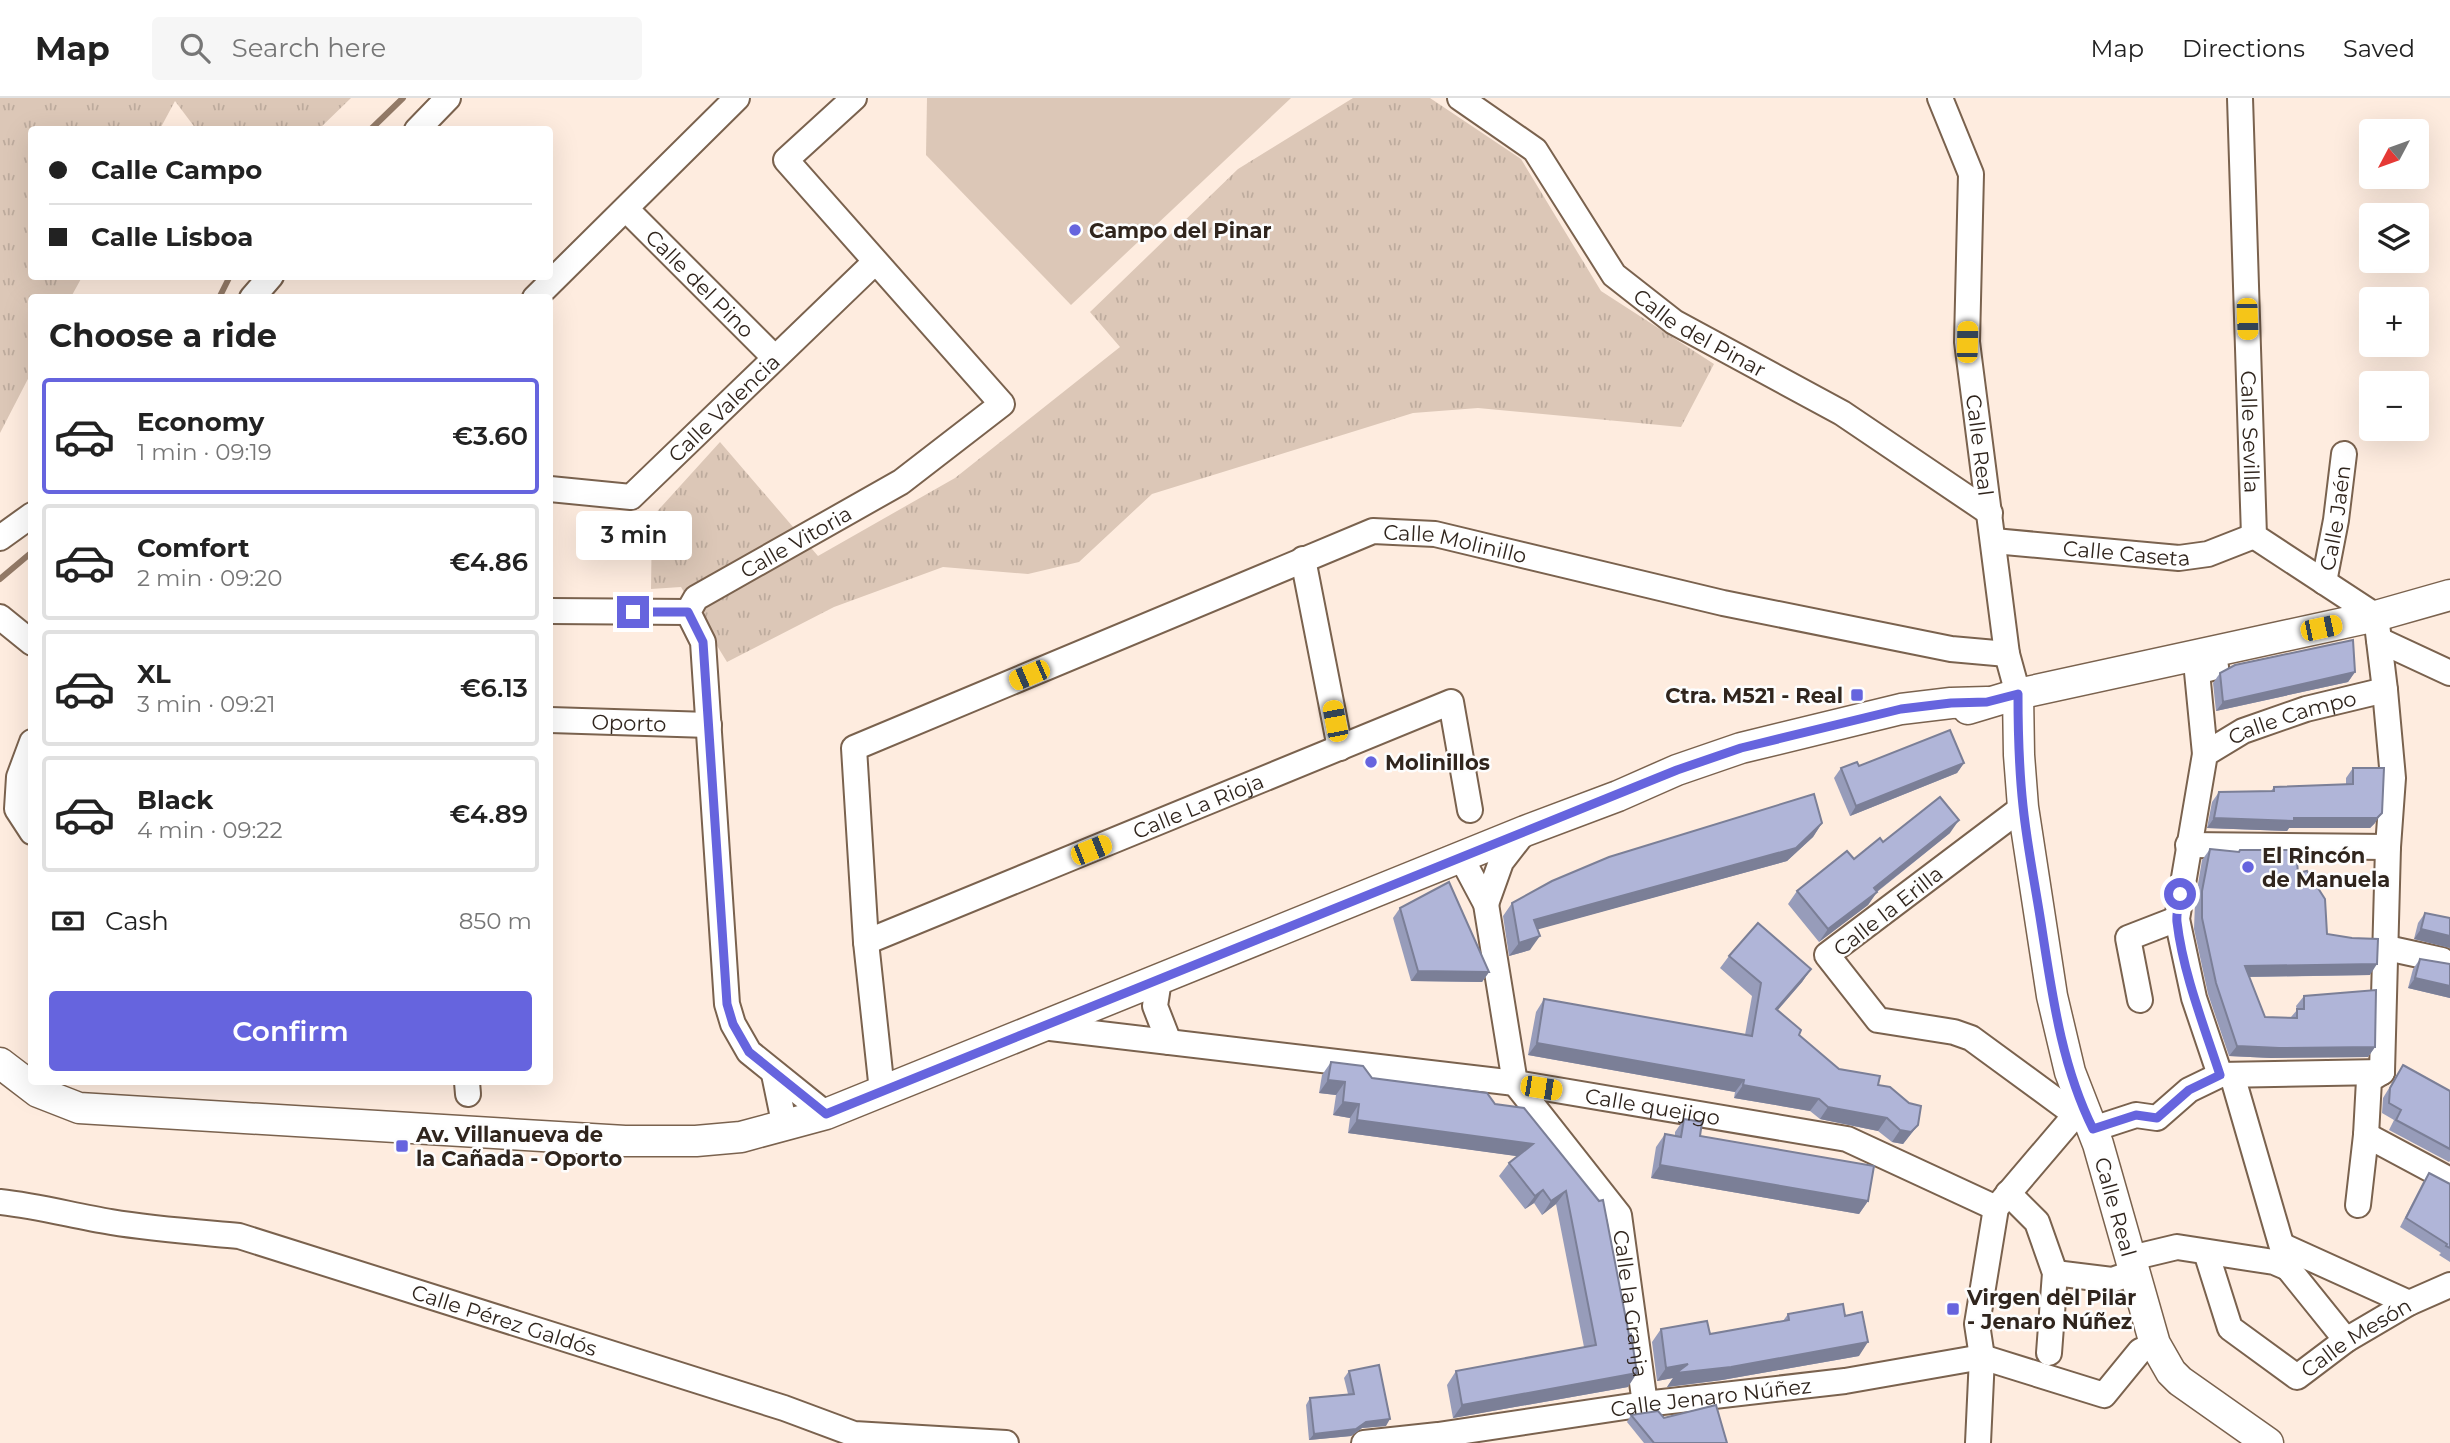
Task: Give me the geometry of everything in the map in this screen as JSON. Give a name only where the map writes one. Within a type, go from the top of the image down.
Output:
[{"type":"main road","points":[[29,1085],[38,1092],[79,1108],[625,1141],[741,1137],[826,1114],[1525,831],[1618,796],[1745,764],[1848,743],[2018,694],[2212,650],[2377,628],[2450,595]]},
{"type":"main road","name":"Calle Real","points":[[2018,694],[2023,807],[2052,996],[2070,1072],[2133,1265],[2155,1344],[2171,1372],[2180,1381],[2267,1443]]},
{"type":"main road","name":"Calle Real","points":[[1978,706],[2001,725],[2019,755]]},
{"type":"main road","points":[[0,1063],[28,1084]]},
{"type":"street","points":[[421,126],[448,98]]},
{"type":"street","points":[[539,294],[737,98]]},
{"type":"street","name":"Calle Vitoria","points":[[688,612],[696,598],[901,482],[1002,404],[786,160],[854,98]]},
{"type":"street","name":"Calle del Pinar","points":[[1460,98],[1535,150],[1614,275],[1674,322],[1842,414],[1990,513]]},
{"type":"street","name":"Calle Real","points":[[1940,98],[1972,174],[1967,342],[2007,654],[2018,694]]},
{"type":"street","name":"Calle Sevilla","points":[[2240,98],[2254,536]]},
{"type":"street","name":"Calle del Pino","points":[[626,209],[774,357]]},
{"type":"street","name":"Calle Valencia","points":[[553,489],[631,496],[875,262]]},
{"type":"street","points":[[255,294],[268,280]]},
{"type":"street","name":"Calle Jaén","points":[[2324,582],[2336,520],[2344,454]]},
{"type":"street","points":[[0,538],[28,518]]},
{"type":"street","name":"Calle Molinillo","points":[[866,942],[854,748],[1373,531],[1436,534],[1723,603],[1951,649],[2007,654]]},
{"type":"street","points":[[2254,536],[2324,582],[2377,628],[2450,673]]},
{"type":"street","name":"Calle Caseta","points":[[1994,541],[2179,558],[2208,554],[2254,536]]},
{"type":"street","points":[[1303,559],[1340,748]]},
{"type":"street","points":[[553,611],[688,612],[703,642],[727,1004],[733,1024],[749,1052],[826,1114]]},
{"type":"street","points":[[0,617],[28,640]]},
{"type":"street","points":[[2377,628],[2393,778],[2388,847],[2382,1072]]},
{"type":"street","name":"Calle Campo","points":[[2212,650],[2216,667],[2197,672],[2205,754],[2177,919],[2194,998],[2226,1075],[2286,1257]]},
{"type":"street","name":"Calle Campo","points":[[2205,754],[2243,731],[2306,709],[2385,690]]},
{"type":"street","name":"Calle La Rioja","points":[[866,942],[1451,702],[1470,810]]},
{"type":"street","name":"Oporto","points":[[553,720],[709,724]]},
{"type":"street","points":[[28,753],[19,777],[18,809],[28,825]]},
{"type":"street","name":"Calle la Erilla","points":[[2023,807],[1827,955],[1878,1020],[1954,1032],[1971,1038],[2084,1117]]},
{"type":"street","name":"Calle la Granja","points":[[1486,904],[1501,862],[1525,831]]},
{"type":"street","points":[[2188,845],[2388,847]]},
{"type":"street","name":"Calle la Granja","points":[[1461,857],[1486,904],[1515,1083],[1619,1215],[1645,1404]]},
{"type":"street","points":[[2140,1000],[2128,938],[2177,919]]},
{"type":"street","points":[[866,942],[882,1091]]},
{"type":"street","points":[[2387,948],[2447,960]]},
{"type":"street","points":[[1159,980],[1155,1006],[1169,1042]]},
{"type":"street","name":"Calle quejigo","points":[[1042,1027],[1515,1083],[1847,1139],[2002,1200]]},
{"type":"street","points":[[1978,1443],[1982,1357],[1977,1324],[2002,1200],[2084,1117],[2136,1115],[2157,1118],[2189,1090],[2226,1075],[2382,1072]]},
{"type":"street","points":[[2358,1205],[2369,1080],[2382,1072]]},
{"type":"street","points":[[774,1073],[785,1127]]},
{"type":"street","points":[[2366,1135],[2450,1180]]},
{"type":"street","points":[[2002,1200],[2037,1222],[2055,1273],[2049,1353]]},
{"type":"street","name":"Calle Pérez Galdós","points":[[0,1202],[39,1206],[108,1221],[239,1236],[784,1408],[853,1438],[1006,1443]]},
{"type":"street","points":[[2055,1273],[2112,1280],[2133,1265],[2177,1247],[2274,1262],[2286,1257],[2409,1303]]},
{"type":"street","name":"Calle Mesón","points":[[2206,1252],[2230,1328],[2297,1377],[2346,1340],[2409,1303],[2450,1285]]},
{"type":"street","points":[[2286,1257],[2346,1340]]},
{"type":"street","points":[[1982,1357],[2104,1395],[2140,1351],[2155,1344]]},
{"type":"street","name":"Calle Jenaro Núñez","points":[[1434,1439],[1645,1404],[1845,1381],[1982,1357]]},
{"type":"street","points":[[1364,1443],[1434,1439]]},
{"type":"green space","points":[[0,98],[351,98],[322,126],[194,126],[175,101],[162,126],[28,126],[28,280],[80,280],[73,294],[28,294],[28,379],[0,433]]},
{"type":"green space","name":"Campo del Pinar","points":[[927,98],[1291,98],[1071,305],[926,155]]},
{"type":"green space","points":[[1353,98],[1430,98],[1521,159],[1601,291],[1714,364],[1681,427],[1478,408],[1413,413],[1152,494],[1079,562],[1028,574],[943,567],[834,607],[727,662],[681,587],[651,589],[652,517],[720,442],[818,556],[955,478],[1120,347],[1090,312],[1238,169]]},
{"type":"building","points":[[2353,640],[2355,672],[2223,702],[2220,673],[2235,665]]},
{"type":"building","points":[[1950,730],[1964,763],[1856,806],[1841,768],[1857,762],[1859,766]]},
{"type":"building","points":[[2353,768],[2384,768],[2382,813],[2377,818],[2294,818],[2294,821],[2214,818],[2219,792],[2274,791],[2274,787],[2353,784]]},
{"type":"building","points":[[1814,794],[1822,823],[1796,848],[1534,920],[1540,936],[1519,943],[1512,903],[1552,881],[1609,857]]},
{"type":"building","points":[[1940,797],[1959,820],[1874,888],[1877,892],[1828,929],[1797,891],[1847,851],[1854,859],[1880,838],[1883,842]]},
{"type":"building","points":[[2210,849],[2239,852],[2296,850],[2298,873],[2307,871],[2325,899],[2327,934],[2378,939],[2377,964],[2245,966],[2265,1017],[2297,1018],[2297,1009],[2304,1009],[2304,996],[2376,990],[2375,1047],[2237,1046],[2216,983],[2202,918],[2202,891]]},
{"type":"building","points":[[1449,882],[1489,972],[1418,971],[1400,908]]},
{"type":"building","points":[[2425,913],[2450,918],[2450,936],[2421,929]]},
{"type":"building","points":[[1758,923],[1811,969],[1776,1009],[1801,1030],[1799,1035],[1839,1069],[1880,1076],[1878,1085],[1890,1087],[1909,1103],[1921,1106],[1918,1125],[1911,1132],[1900,1130],[1887,1118],[1828,1107],[1819,1099],[1743,1085],[1744,1080],[1537,1043],[1544,999],[1752,1036],[1761,983],[1729,956]]},
{"type":"building","points":[[2420,959],[2450,964],[2450,986],[2415,978]]},
{"type":"building","points":[[1331,1062],[1363,1066],[1372,1078],[1487,1093],[1495,1104],[1524,1108],[1599,1201],[1603,1200],[1637,1373],[1462,1405],[1456,1371],[1596,1345],[1566,1191],[1551,1201],[1543,1190],[1535,1196],[1509,1163],[1533,1144],[1357,1120],[1359,1104],[1343,1102],[1345,1082],[1328,1080]]},
{"type":"building","points":[[2403,1065],[2450,1091],[2450,1149],[2396,1120],[2401,1110],[2389,1103],[2390,1088]]},
{"type":"building","points":[[1684,1119],[1702,1122],[1700,1136],[1874,1166],[1868,1201],[1660,1165],[1665,1134],[1681,1137]]},
{"type":"building","points":[[2429,1173],[2450,1184],[2450,1248],[2406,1218]]},
{"type":"building","points":[[1843,1304],[1845,1316],[1862,1312],[1868,1342],[1731,1367],[1676,1373],[1688,1364],[1666,1368],[1661,1329],[1707,1321],[1710,1334],[1789,1320],[1788,1314]]},
{"type":"building","points":[[1379,1365],[1390,1419],[1366,1422],[1356,1429],[1314,1434],[1310,1398],[1354,1394],[1349,1371]]},
{"type":"building","points":[[1716,1405],[1727,1443],[1654,1443],[1631,1415],[1658,1411],[1664,1418]]},
{"type":"waterway","points":[[374,126],[403,98]]},
{"type":"waterway","points":[[221,294],[228,280]]},
{"type":"waterway","points":[[0,579],[28,555]]},
{"type":"place","name":"Campo del Pinar","points":[[1075,230]]},
{"type":"place","name":"Ctra. M521 - Real","points":[[1857,695]]},
{"type":"place","name":"Molinillos","points":[[1371,762]]},
{"type":"place","name":"El Rincón de Manuela","points":[[2248,867]]},
{"type":"place","name":"Av. Villanueva de la Cañada - Oporto","points":[[402,1146]]},
{"type":"place","name":"Virgen del Pilar - Jenaro Núñez","points":[[1953,1309]]},
{"type":"route","points":[[633,612],[688,612],[703,642],[727,1004],[733,1024],[749,1052],[826,1114],[1677,770],[1741,748],[1901,709],[1987,702],[2018,694],[2023,807],[2052,996],[2070,1072],[2093,1129],[2136,1115],[2157,1118],[2189,1090],[2220,1075],[2194,998],[2182,946],[2177,919],[2180,894]]}]
